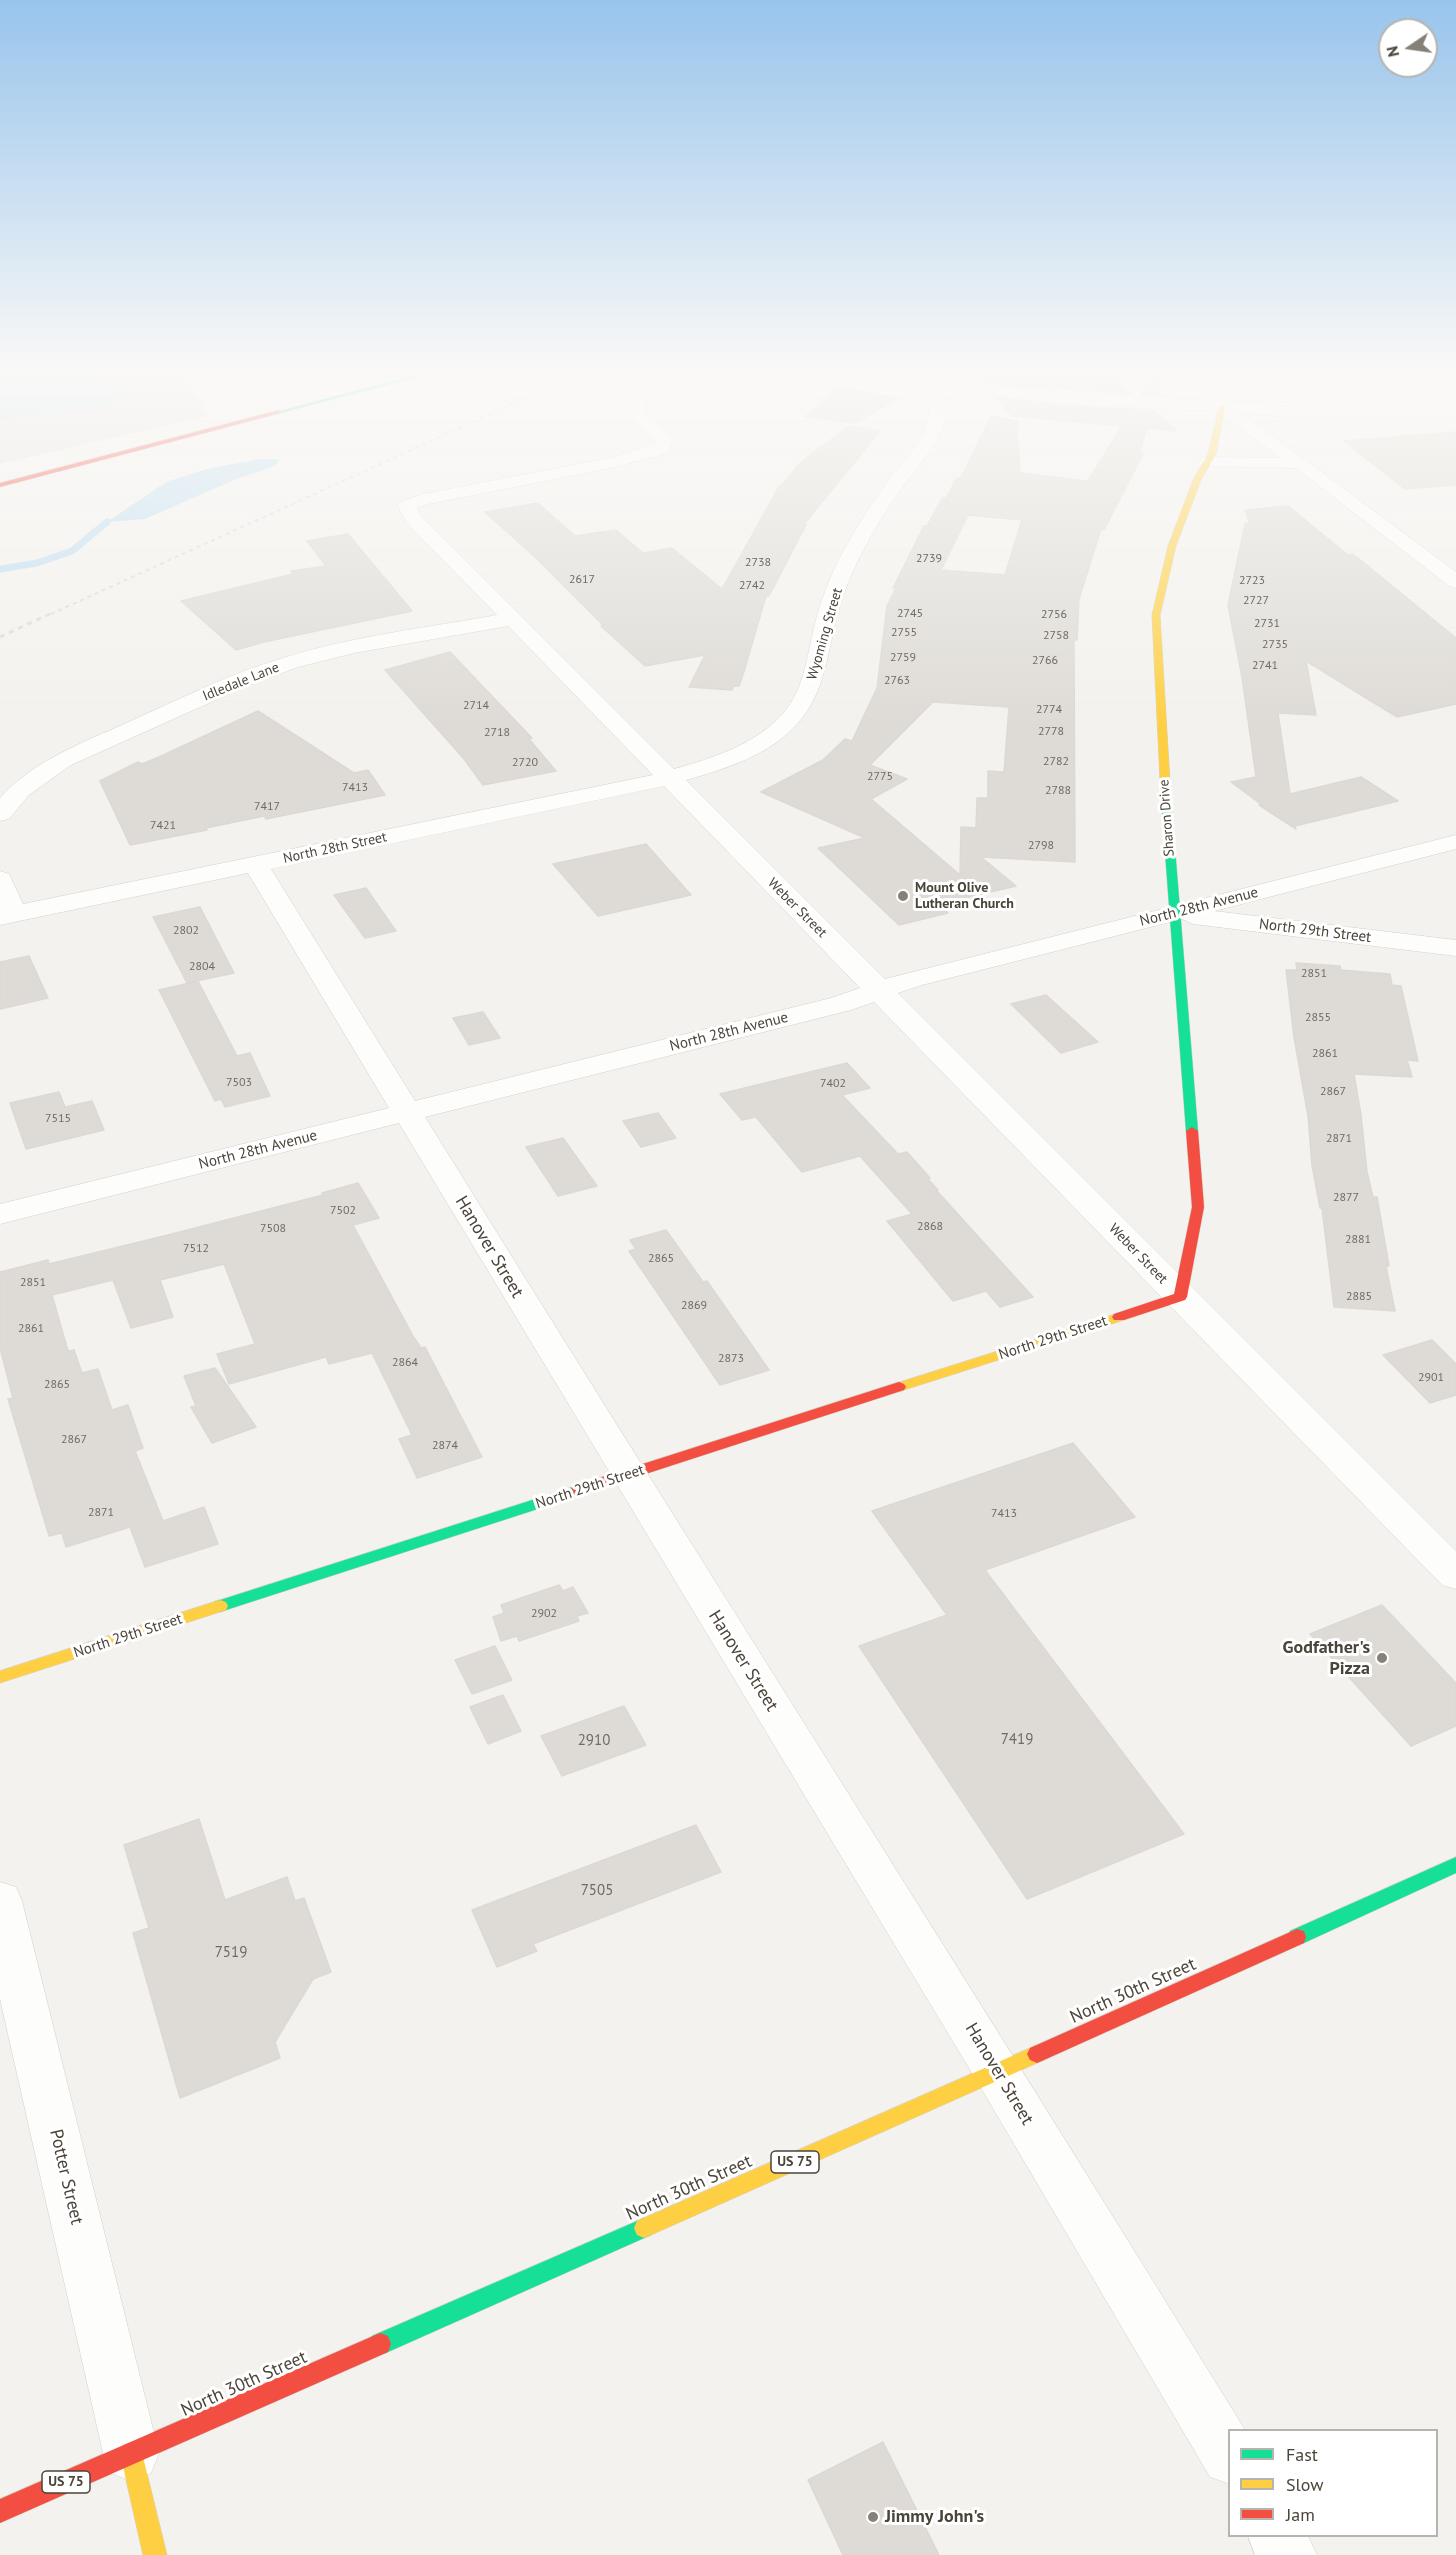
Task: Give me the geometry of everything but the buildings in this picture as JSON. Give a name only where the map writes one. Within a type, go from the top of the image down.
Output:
[{"type":"main road","name":"Sharon Drive","points":[[1180,1297],[1198,1207],[1178,948],[1173,914],[1156,615],[1159,590],[1170,544],[1194,487]]},
{"type":"main road","name":"North 29th Street","points":[[0,1677],[1180,1297]]},
{"type":"main road","name":"North 30th Street","points":[[0,2511],[998,2072],[1456,1865]]},
{"type":"main road","points":[[131,2453],[155,2555]]},
{"type":"street","name":"Weber Street","points":[[484,487],[443,495],[407,506],[412,518],[511,619],[1456,1575]]},
{"type":"street","name":"Wyoming Street","points":[[669,777],[700,770],[756,744],[788,721],[804,699],[812,682],[828,612],[847,562],[893,487]]},
{"type":"street","points":[[1332,487],[1456,582]]},
{"type":"street","name":"Idledale Lane","points":[[0,814],[18,792],[63,760],[261,672],[344,649],[511,619]]},
{"type":"street","name":"North 28th Street","points":[[7,916],[669,777]]},
{"type":"street","name":"North 28th Avenue","points":[[0,1214],[841,1004],[912,979],[1456,842]]},
{"type":"street","name":"Hanover Street","points":[[256,865],[628,1474],[998,2072],[1228,2454]]},
{"type":"street","points":[[0,879],[7,916]]},
{"type":"street","name":"North 29th Street","points":[[1173,914],[1456,948]]},
{"type":"street","name":"Potter Street","points":[[0,1901],[131,2453]]},
{"type":"street","points":[[1277,2537],[1288,2555]]},
{"type":"water","points":[[158,487],[217,487],[145,519],[107,522]]},
{"type":"waterway","points":[[0,569],[37,563],[72,551],[107,522]]},
{"type":"railway","points":[[51,614],[329,487]]},
{"type":"railway","points":[[0,637],[54,612]]},
{"type":"traffic: fast","points":[[1166,799],[1192,1131]]},
{"type":"traffic: fast","points":[[220,1606],[579,1490]]},
{"type":"traffic: fast","points":[[1297,1937],[1456,1865]]},
{"type":"traffic: fast","points":[[380,2344],[644,2228]]},
{"type":"traffic: slow","points":[[1166,799],[1156,615],[1172,546],[1194,487]]},
{"type":"traffic: slow","points":[[899,1387],[1119,1317]]},
{"type":"traffic: slow","points":[[0,1677],[220,1606]]},
{"type":"traffic: slow","points":[[644,2228],[1037,2054]]},
{"type":"traffic: slow","points":[[131,2453],[155,2555]]},
{"type":"traffic: jam","points":[[1119,1317],[1180,1297],[1198,1207],[1192,1131]]},
{"type":"traffic: jam","points":[[579,1490],[899,1387]]},
{"type":"traffic: jam","points":[[1037,2054],[1297,1937]]},
{"type":"traffic: jam","points":[[0,2511],[380,2344]]},
{"type":"place","name":"Mount Olive Lutheran Church","points":[[903,896]]},
{"type":"place","name":"Godfather's Pizza","points":[[1382,1658]]},
{"type":"place","name":"Jimmy John's","points":[[873,2517]]}]
